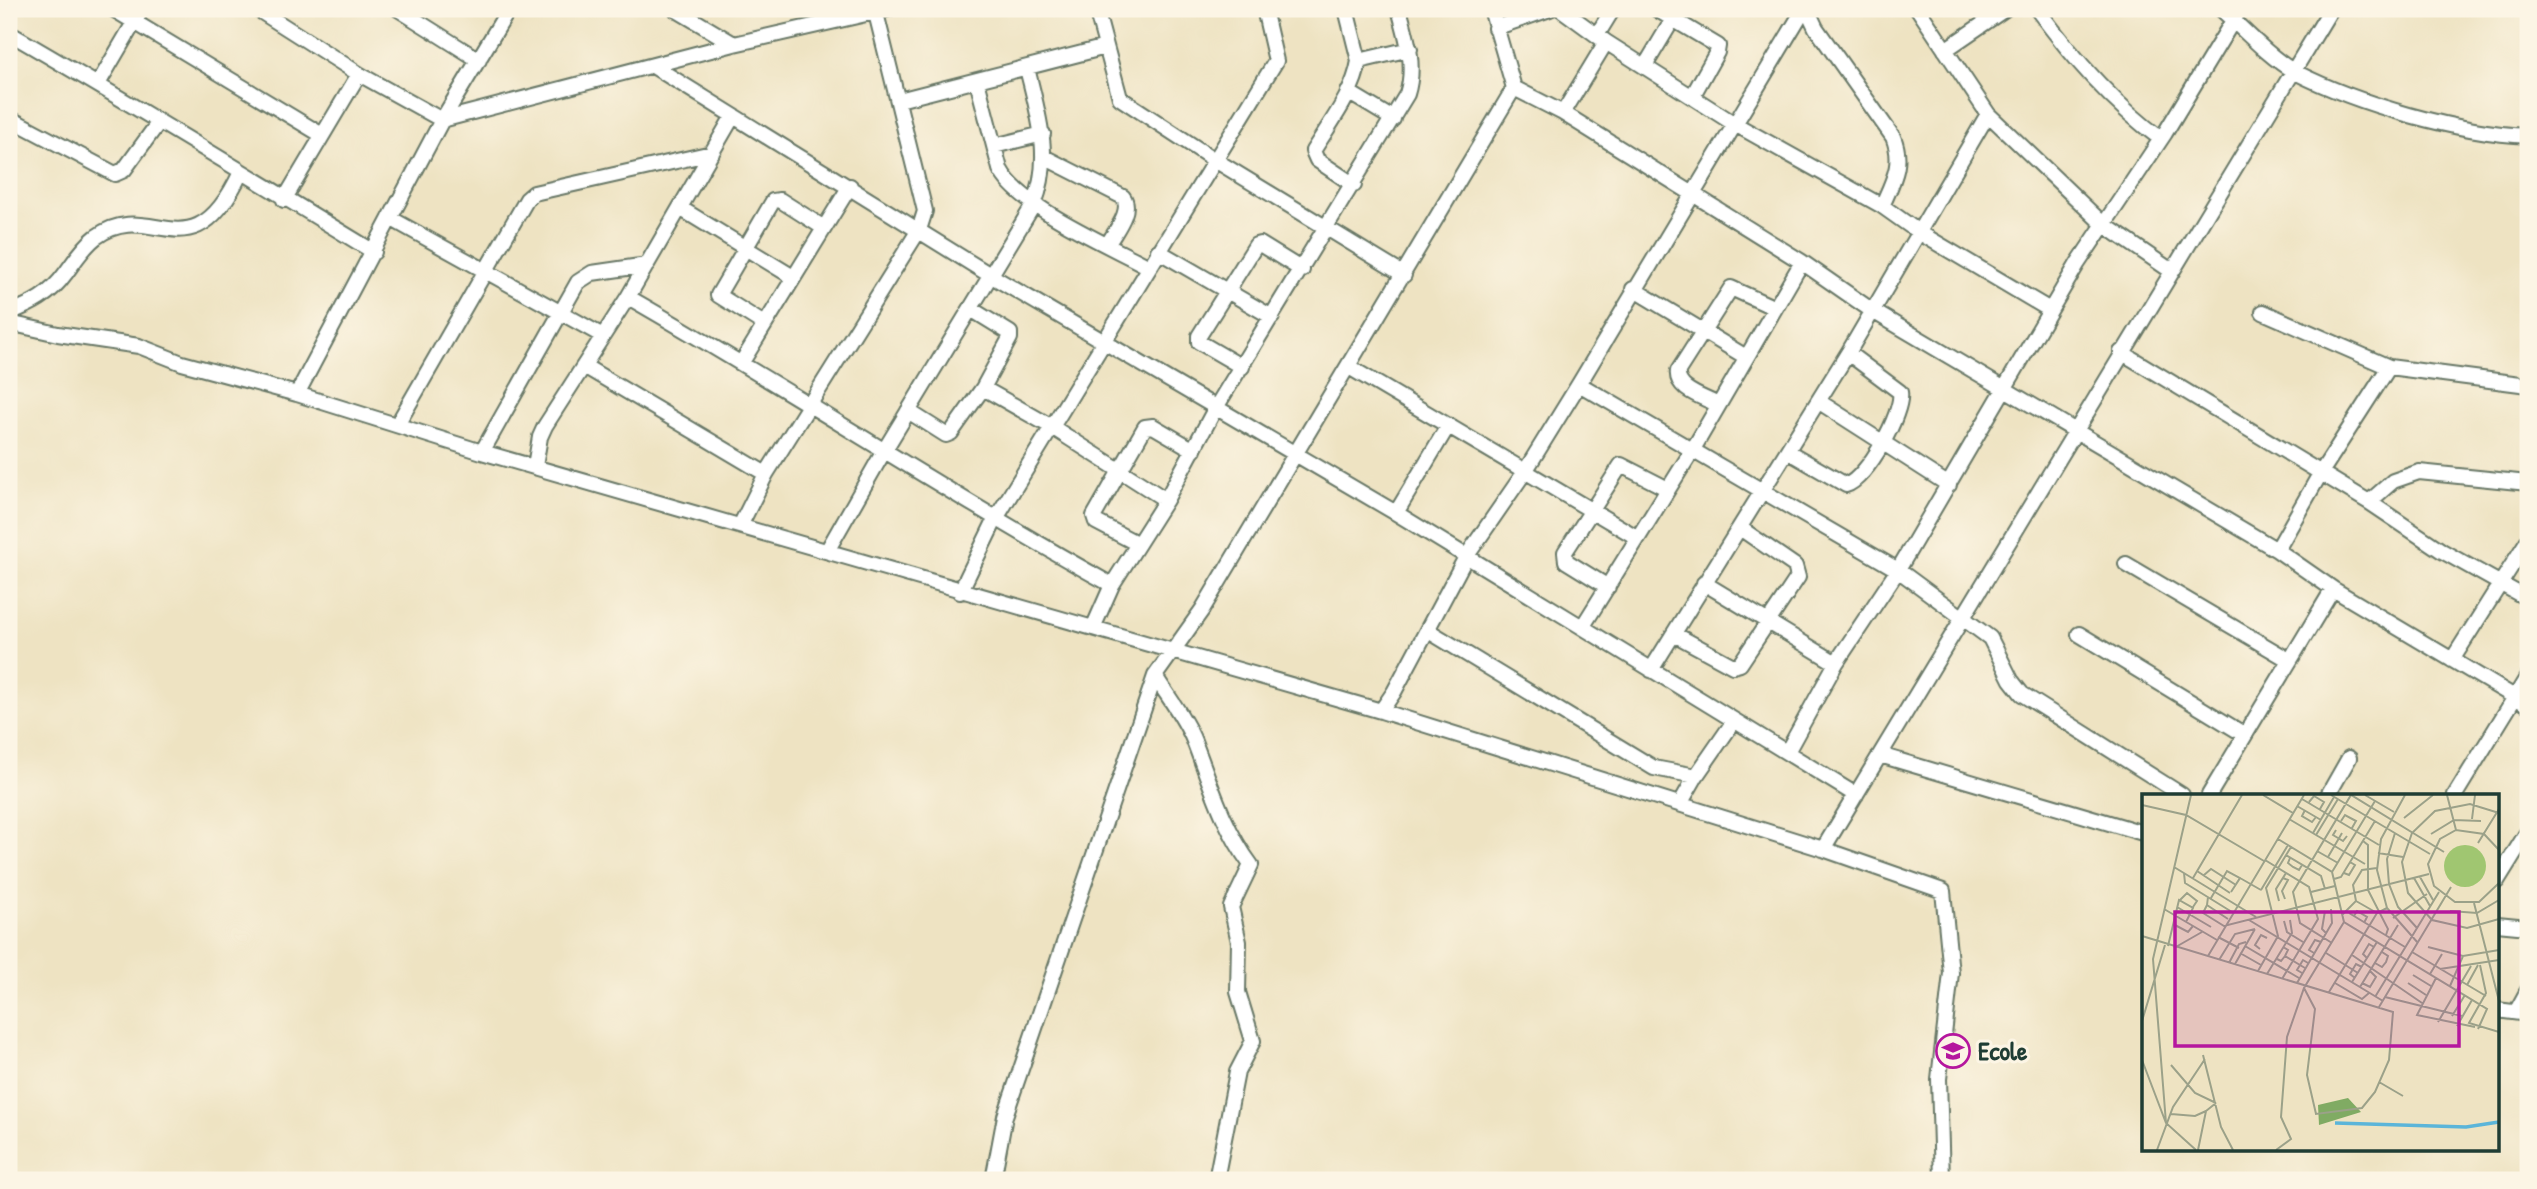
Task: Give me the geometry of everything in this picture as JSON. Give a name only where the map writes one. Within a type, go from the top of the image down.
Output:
[{"type":"street","points":[[113,9],[322,135]]},
{"type":"street","points":[[98,83],[142,9]]},
{"type":"street","points":[[257,9],[359,74],[442,120],[734,44],[880,10],[925,211],[919,230],[766,474],[741,524]]},
{"type":"street","points":[[398,9],[480,60]]},
{"type":"street","points":[[297,394],[442,120],[509,9]]},
{"type":"street","points":[[676,9],[734,44]]},
{"type":"street","points":[[1096,9],[1120,98],[1215,160],[1328,226],[1404,275]]},
{"type":"street","points":[[960,592],[995,520],[1276,61],[1264,9]]},
{"type":"street","points":[[1346,9],[1359,61],[1348,92],[1313,151],[1317,160],[1354,185]]},
{"type":"street","points":[[1093,628],[1112,585],[1166,500],[1215,409],[1393,118],[1411,81],[1410,49],[1399,9]]},
{"type":"street","points":[[1491,9],[1514,88],[1563,113],[1690,195],[1802,262],[1871,310],[2073,432],[2277,550],[2333,589],[2522,701]]},
{"type":"street","points":[[1496,28],[1550,9]]},
{"type":"street","points":[[1561,9],[1733,123],[1882,206],[1920,233],[2050,310]]},
{"type":"street","points":[[1563,113],[1613,9]]},
{"type":"street","points":[[1656,9],[1676,14],[1718,49],[1693,95]]},
{"type":"street","points":[[1381,711],[1466,557],[1524,473],[1733,123],[1806,9],[1816,28],[1893,137],[1899,152],[1898,168],[1882,206]]},
{"type":"street","points":[[1918,9],[1988,114],[2103,224],[2170,270]]},
{"type":"street","points":[[1945,50],[2005,9]]},
{"type":"street","points":[[2037,9],[2094,79],[2129,115],[2161,139]]},
{"type":"street","points":[[2221,9],[2237,15],[2294,71],[2389,109],[2468,128],[2528,136]]},
{"type":"street","points":[[1823,849],[2170,270],[2330,9]]},
{"type":"street","points":[[1644,66],[1676,14]]},
{"type":"street","points":[[1787,752],[1836,663],[1898,570],[2050,310],[2103,224],[2161,139],[2237,15]]},
{"type":"street","points":[[9,33],[98,83],[284,200],[374,252]]},
{"type":"street","points":[[900,100],[1107,47]]},
{"type":"street","points":[[1359,61],[1410,49]]},
{"type":"street","points":[[653,66],[990,275],[1396,513],[1856,794]]},
{"type":"street","points":[[827,551],[884,451],[1034,204],[1043,181],[1043,134],[1027,68]]},
{"type":"street","points":[[284,200],[359,74]]},
{"type":"street","points":[[977,80],[1006,180],[1034,204],[1149,267]]},
{"type":"street","points":[[992,1180],[1005,1116],[1155,676],[1202,610],[1514,88]]},
{"type":"street","points":[[1348,92],[1393,118]]},
{"type":"street","points":[[1651,670],[1849,353],[1871,310],[1920,233],[1988,114]]},
{"type":"street","points":[[535,466],[540,437],[545,426],[628,297],[733,116]]},
{"type":"street","points":[[9,118],[114,174],[124,170],[159,122]]},
{"type":"street","points":[[995,145],[1043,134]]},
{"type":"street","points":[[397,425],[488,272],[527,199],[534,193],[712,153]]},
{"type":"street","points":[[1044,157],[1123,197],[1127,202],[1126,210],[1108,244]]},
{"type":"street","points":[[9,313],[41,299],[97,236],[134,225],[178,231],[204,222],[226,203],[241,172]]},
{"type":"street","points":[[742,362],[850,186]]},
{"type":"street","points":[[764,324],[718,295],[745,248],[777,199],[824,228]]},
{"type":"street","points":[[680,208],[793,277]]},
{"type":"street","points":[[390,218],[603,336]]},
{"type":"street","points":[[1242,367],[1198,339],[1227,292],[1257,244],[1302,270]]},
{"type":"street","points":[[1158,251],[1272,317]]},
{"type":"street","points":[[1583,626],[1692,451],[1802,262]]},
{"type":"street","points":[[482,452],[561,311],[585,275],[646,265]]},
{"type":"street","points":[[1718,405],[1681,385],[1677,379],[1678,371],[1702,330],[1731,288],[1775,308]]},
{"type":"street","points":[[1633,289],[1746,357]]},
{"type":"street","points":[[628,297],[742,362],[995,520],[1112,585]]},
{"type":"street","points":[[908,411],[946,435],[951,433],[983,388],[1010,338],[1010,333],[971,309]]},
{"type":"street","points":[[2263,312],[2389,367],[2528,385]]},
{"type":"street","points":[[9,323],[58,334],[139,346],[212,372],[297,394],[482,452],[741,524],[960,592],[1381,711],[1823,849],[1943,891],[1951,973],[1939,1079],[1942,1180]]},
{"type":"street","points":[[2121,352],[2369,502],[2442,551],[2528,599]]},
{"type":"street","points":[[1787,451],[1846,485],[1858,478],[1884,441],[1902,401],[1900,392],[1849,353]]},
{"type":"street","points":[[584,366],[766,474]]},
{"type":"street","points":[[1349,367],[1524,473],[1638,538]]},
{"type":"street","points":[[2277,550],[2320,474],[2389,367]]},
{"type":"street","points":[[1579,384],[1898,570],[1990,638],[2011,680],[2022,694],[2180,794]]},
{"type":"street","points":[[983,388],[1052,427],[1166,500]]},
{"type":"street","points":[[1818,401],[1949,485]]},
{"type":"street","points":[[1138,544],[1096,522],[1095,512],[1119,470],[1145,427],[1149,426],[1194,450]]},
{"type":"street","points":[[1396,513],[1448,426]]},
{"type":"street","points":[[1608,587],[1564,558],[1565,552],[1621,465],[1668,489]]},
{"type":"street","points":[[2369,502],[2393,481],[2418,472],[2528,483]]},
{"type":"street","points":[[1674,634],[1733,666],[1744,661],[1798,577],[1798,571],[1740,528]]},
{"type":"street","points":[[2452,660],[2528,540]]},
{"type":"street","points":[[2126,564],[2289,660]]},
{"type":"street","points":[[1704,583],[1836,663]]},
{"type":"street","points":[[2210,794],[2333,589]]},
{"type":"street","points":[[1427,630],[1654,768],[1696,776]]},
{"type":"street","points":[[2079,634],[2245,735]]},
{"type":"street","points":[[1155,676],[1184,720],[1235,843],[1251,865],[1231,906],[1239,942],[1238,992],[1253,1041],[1237,1072],[1216,1180]]},
{"type":"street","points":[[2456,794],[2522,701],[2528,676]]},
{"type":"street","points":[[1680,804],[1734,721]]},
{"type":"street","points":[[1880,755],[2142,833]]},
{"type":"street","points":[[2329,794],[2349,758]]},
{"type":"street","points":[[2498,879],[2528,831]]},
{"type":"street","points":[[2498,924],[2528,927]]},
{"type":"street","points":[[2498,1010],[2522,1013],[2528,990]]},
{"type":"place","name":"Ecole","points":[[1953,1051]]}]
